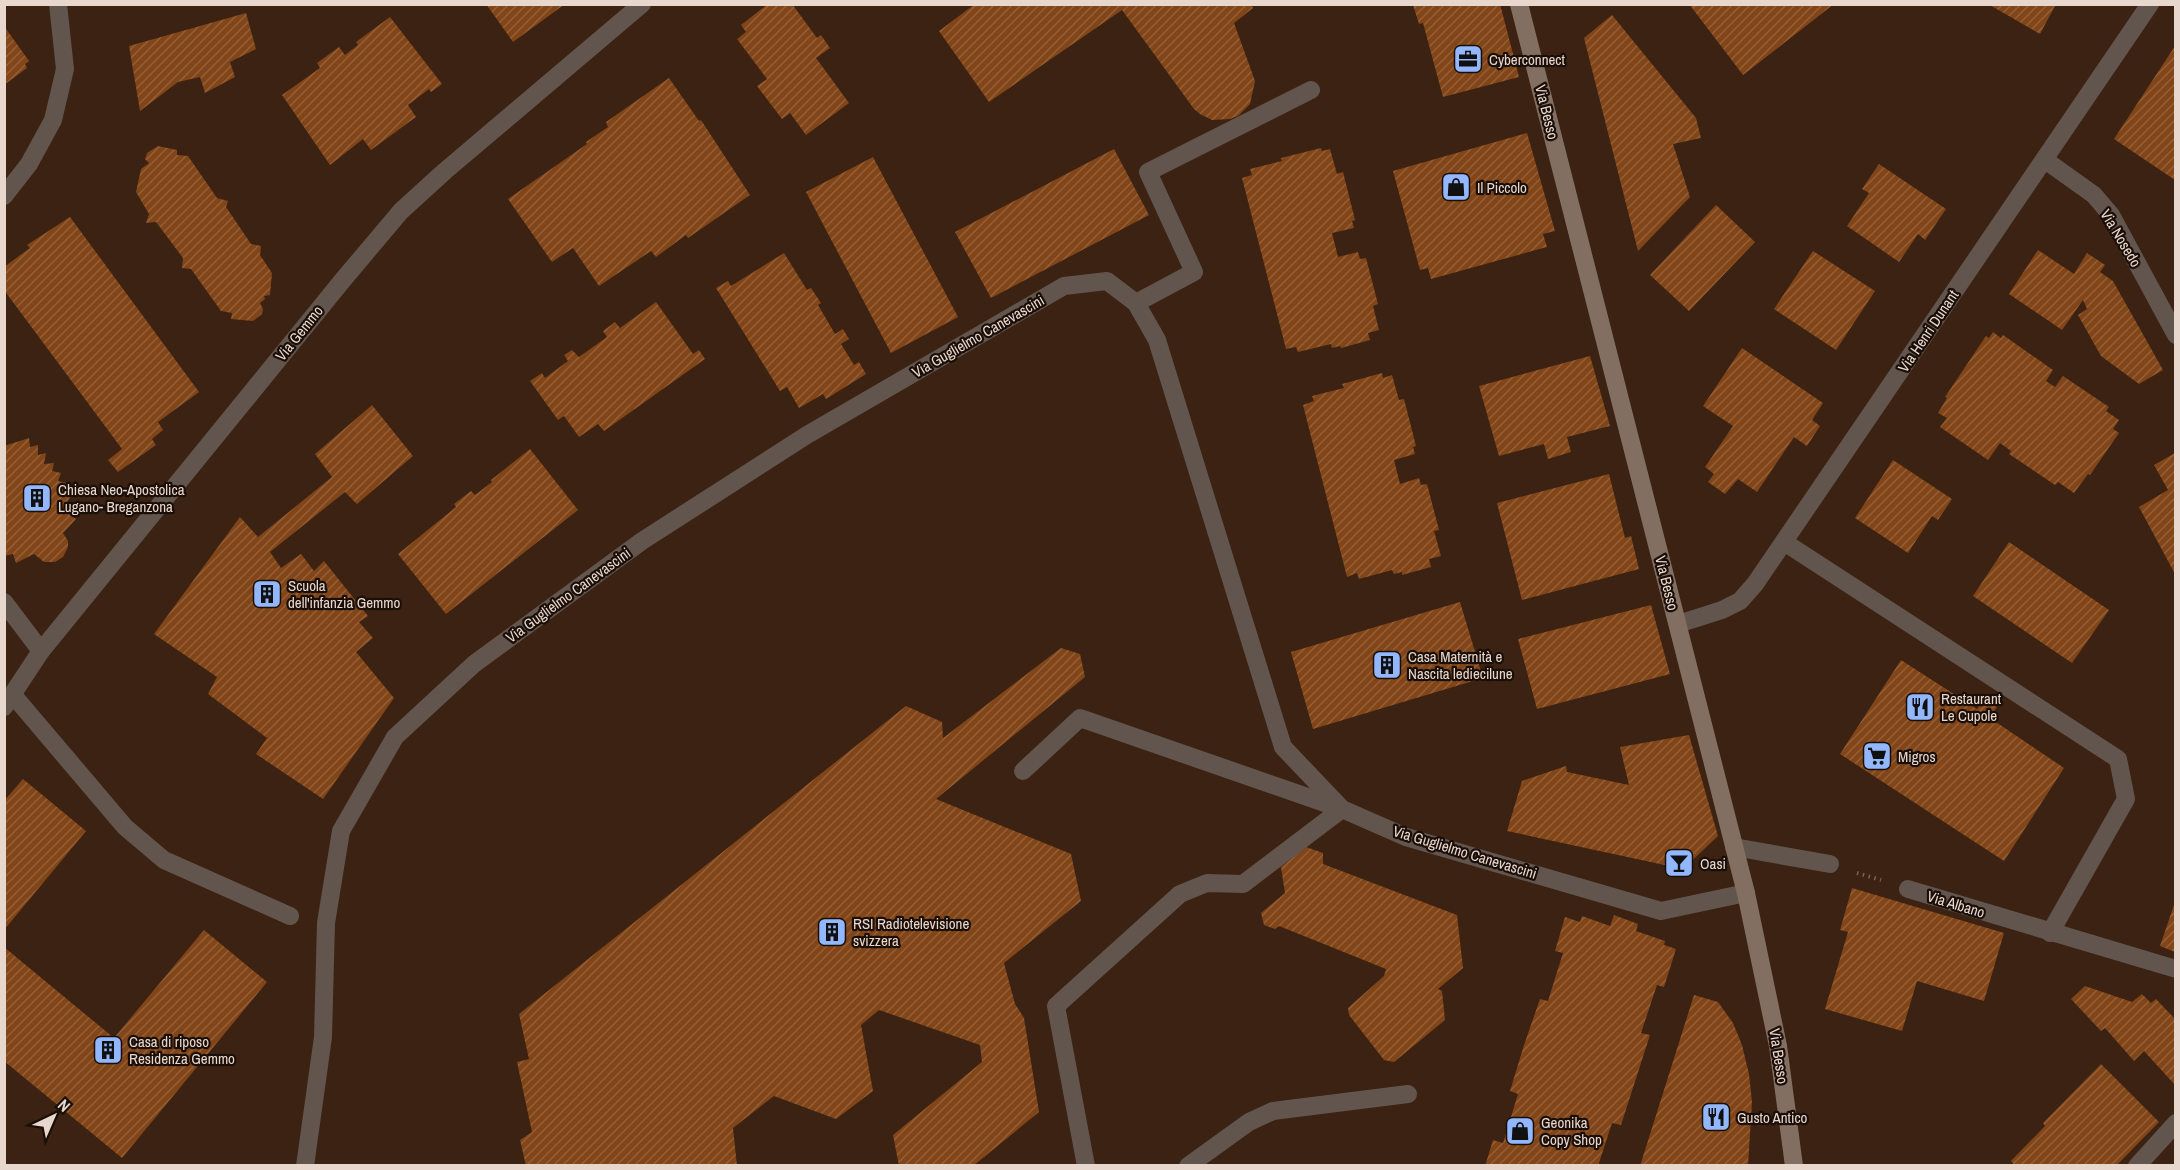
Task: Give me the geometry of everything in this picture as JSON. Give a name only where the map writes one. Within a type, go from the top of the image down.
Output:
[{"type":"main road","name":"Via Besso","points":[[1523,6],[1746,893],[1778,1046],[1794,1166]]},
{"type":"street","points":[[4,196],[29,164],[53,120],[64,69],[58,4]]},
{"type":"street","name":"Via Gemmo","points":[[9,701],[41,651],[400,211],[642,4]]},
{"type":"street","name":"Via Henri Dunant","points":[[1678,624],[1722,610],[1740,601],[1755,584],[2150,4]]},
{"type":"street","points":[[1136,303],[1194,272],[1148,172],[1311,90]]},
{"type":"street","name":"Via Nosedo","points":[[2045,160],[2094,195],[2111,215],[2175,335]]},
{"type":"street","name":"Via Guglielmo Canevascini","points":[[305,1166],[323,1037],[327,923],[341,831],[395,737],[474,663],[642,540],[807,435],[1064,286],[1107,281],[1136,303],[1157,340],[1283,747],[1342,809],[1406,837],[1661,911],[1746,893]]},
{"type":"street","points":[[1784,542],[2118,759],[2126,799],[2050,933]]},
{"type":"street","points":[[4,602],[41,651]]},
{"type":"street","points":[[9,701],[125,827],[164,860],[290,916]]},
{"type":"street","points":[[1023,771],[1080,718],[1342,809]]},
{"type":"street","points":[[1086,1166],[1056,1006],[1180,894],[1207,883],[1243,884],[1342,809]]},
{"type":"street","points":[[1734,847],[1830,864]]},
{"type":"street","name":"Via Albano","points":[[1908,889],[2175,969]]},
{"type":"street","points":[[1188,1166],[1249,1122],[1273,1111],[1408,1094]]},
{"type":"street","points":[[2137,1166],[2175,1123]]},
{"type":"path","name":"Via Albano","points":[[1830,864],[1908,889]]},
{"type":"building","points":[[486,4],[565,4],[513,42]]},
{"type":"building","points":[[768,4],[792,4],[817,38],[821,35],[830,48],[816,58],[849,103],[806,135],[790,113],[782,119],[757,86],[767,79],[737,39],[746,32],[741,25]]},
{"type":"building","points":[[975,4],[1251,4],[1253,8],[1234,23],[1255,81],[1250,104],[1238,116],[1230,119],[1212,120],[1200,114],[1194,109],[1122,10],[989,102],[939,31]]},
{"type":"building","points":[[1500,4],[1519,77],[1443,97],[1423,23],[1419,24],[1413,5]]},
{"type":"building","points":[[1689,4],[1834,4],[1743,75]]},
{"type":"building","points":[[1988,4],[2056,4],[2040,34]]},
{"type":"building","points":[[246,13],[256,49],[230,62],[235,77],[205,93],[200,77],[178,82],[140,111],[129,46]]},
{"type":"building","points":[[1612,15],[1696,118],[1701,138],[1673,144],[1690,197],[1638,251],[1584,38]]},
{"type":"building","points":[[390,17],[442,84],[431,92],[429,89],[408,105],[416,117],[371,150],[363,139],[330,165],[282,95],[320,68],[317,63],[339,47],[345,55],[358,45],[356,42]]},
{"type":"building","points":[[4,26],[29,61],[25,64],[27,68],[4,85]]},
{"type":"building","points":[[2175,46],[2175,180],[2114,139]]},
{"type":"building","points":[[669,78],[699,121],[701,120],[750,195],[688,238],[686,235],[656,257],[651,251],[599,286],[573,248],[552,262],[508,199],[587,144],[586,142],[608,127],[606,122]]},
{"type":"building","points":[[1527,133],[1555,231],[1543,234],[1547,247],[1431,279],[1428,268],[1420,270],[1393,171]]},
{"type":"building","points":[[158,146],[177,150],[177,155],[188,156],[217,198],[228,201],[226,207],[251,244],[261,246],[260,255],[272,273],[270,295],[264,296],[265,299],[260,303],[263,309],[262,314],[253,321],[231,319],[232,313],[221,311],[191,269],[182,268],[183,258],[156,222],[146,223],[149,214],[136,192],[141,169],[149,163],[145,159],[147,153]]},
{"type":"building","points":[[1321,148],[1322,151],[1330,149],[1337,174],[1343,172],[1355,220],[1352,221],[1354,228],[1332,233],[1338,257],[1358,252],[1360,259],[1366,258],[1378,304],[1373,306],[1379,330],[1368,333],[1370,340],[1341,348],[1340,346],[1332,348],[1331,344],[1298,352],[1296,347],[1286,349],[1242,178],[1252,175],[1250,169]]},
{"type":"building","points":[[1114,149],[1149,215],[991,298],[955,232]]},
{"type":"building","points":[[873,157],[958,317],[891,353],[806,192]]},
{"type":"building","points":[[1879,164],[1946,209],[1925,240],[1918,234],[1899,262],[1847,226],[1869,193],[1862,189]]},
{"type":"building","points":[[1716,205],[1755,242],[1689,311],[1650,275]]},
{"type":"building","points":[[70,217],[199,392],[158,422],[163,430],[152,439],[156,445],[118,472],[108,460],[122,449],[4,290],[4,267],[30,248],[27,245]]},
{"type":"building","points":[[2038,250],[2074,274],[2087,253],[2105,265],[2100,272],[2113,281],[2163,370],[2139,384],[2101,356],[2078,315],[2087,309],[2083,300],[2062,330],[2009,294]]},
{"type":"building","points":[[1813,251],[1875,291],[1836,350],[1774,309]]},
{"type":"building","points":[[784,253],[807,290],[811,288],[821,303],[818,305],[835,334],[843,329],[849,339],[841,344],[854,365],[859,362],[866,374],[826,399],[823,394],[799,408],[787,387],[780,391],[716,288],[728,281],[731,286]]},
{"type":"building","points":[[656,302],[693,354],[699,350],[705,359],[604,431],[598,424],[579,437],[564,416],[558,420],[530,381],[542,373],[545,378],[568,361],[564,355],[572,350],[579,357],[607,337],[603,331],[615,322],[620,328]]},
{"type":"building","points":[[1993,332],[2001,338],[2003,335],[2053,370],[2046,381],[2055,387],[2063,376],[2109,407],[2106,411],[2119,420],[2113,429],[2119,433],[2090,475],[2088,474],[2074,493],[2058,482],[2055,485],[2009,454],[2011,451],[2000,443],[1988,460],[1940,427],[1947,418],[1938,413],[1947,398],[1945,397],[1986,336],[1989,338]]},
{"type":"building","points":[[1742,348],[1823,403],[1812,420],[1820,426],[1807,446],[1794,437],[1757,492],[1738,479],[1725,494],[1708,482],[1714,474],[1705,467],[1733,426],[1703,406]]},
{"type":"building","points":[[1590,356],[1610,426],[1567,437],[1571,452],[1548,459],[1544,444],[1499,456],[1479,386]]},
{"type":"building","points":[[1382,373],[1383,378],[1392,375],[1399,400],[1404,399],[1416,446],[1413,447],[1415,454],[1394,460],[1400,484],[1419,478],[1421,485],[1427,484],[1439,530],[1434,531],[1441,556],[1429,559],[1431,567],[1402,575],[1402,572],[1394,574],[1392,570],[1359,579],[1357,573],[1347,577],[1303,405],[1314,401],[1312,396],[1344,388],[1342,384]]},
{"type":"building","name":"Scuola dell'infanzia Gemmo","points":[[372,405],[413,456],[357,504],[345,492],[270,552],[281,568],[301,554],[314,571],[324,561],[368,616],[359,622],[373,638],[356,652],[394,698],[323,799],[256,754],[267,738],[208,694],[217,677],[154,634],[240,517],[258,537],[332,477],[315,454]]},
{"type":"building","name":"Chiesa Neo-Apostolica Lugano- Breganzona","points":[[29,438],[30,447],[38,445],[38,455],[46,453],[44,464],[54,463],[52,471],[61,473],[58,481],[67,483],[63,490],[72,494],[67,502],[75,506],[69,514],[76,519],[63,533],[68,541],[68,547],[63,557],[55,562],[44,562],[34,554],[16,563],[13,554],[4,556],[4,446]]},
{"type":"building","points":[[530,449],[578,510],[446,614],[398,554],[456,507],[454,504],[471,491],[475,495]]},
{"type":"building","points":[[2175,453],[2175,574],[2139,507],[2168,490],[2154,465]]},
{"type":"building","points":[[1893,460],[1952,499],[1938,520],[1932,516],[1908,553],[1855,518]]},
{"type":"building","points":[[1609,474],[1625,538],[1631,536],[1639,569],[1522,600],[1497,503]]},
{"type":"building","points":[[2009,542],[2109,610],[2072,663],[1973,596]]},
{"type":"building","name":"Casa Maternità e Nascita lediecilune","points":[[1460,602],[1483,678],[1313,729],[1291,652]]},
{"type":"building","points":[[1651,605],[1670,674],[1537,709],[1518,639]]},
{"type":"building","name":"RSI Radiotelevisione svizzera","points":[[1061,648],[1080,654],[1085,677],[936,799],[1071,854],[1081,901],[1004,963],[1015,1004],[1024,1018],[1039,1112],[973,1166],[899,1166],[893,1135],[982,1062],[980,1045],[879,1010],[861,1025],[873,1091],[836,1119],[774,1096],[733,1128],[737,1166],[526,1166],[520,1140],[532,1132],[517,1062],[529,1059],[519,1014],[906,706],[942,722],[943,738]]},
{"type":"building","points":[[1901,660],[1977,709],[1984,698],[1997,707],[1990,718],[2064,768],[2004,861],[1840,754]]},
{"type":"building","points":[[1689,735],[1718,836],[1683,869],[1507,831],[1522,781],[1566,766],[1567,772],[1629,785],[1620,747]]},
{"type":"building","points":[[23,779],[86,831],[4,930],[4,801]]},
{"type":"building","points":[[1306,847],[1323,853],[1323,864],[1457,915],[1463,968],[1438,989],[1442,991],[1445,1020],[1394,1062],[1384,1060],[1349,1015],[1348,1008],[1384,976],[1386,969],[1279,926],[1275,929],[1264,925],[1261,913],[1285,893],[1281,867]]},
{"type":"building","points":[[1852,888],[2004,933],[1984,1001],[1917,981],[1902,1031],[1825,1009],[1848,932],[1840,930]]},
{"type":"building","points":[[2175,902],[2175,952],[2160,946]]},
{"type":"building","points":[[1614,915],[1638,924],[1636,931],[1665,941],[1664,945],[1676,949],[1664,987],[1657,985],[1641,1033],[1650,1035],[1621,1125],[1612,1123],[1598,1166],[1485,1166],[1493,1140],[1503,1143],[1518,1094],[1510,1091],[1524,1045],[1540,999],[1548,1001],[1563,953],[1555,951],[1565,917],[1580,922],[1582,916],[1610,926]]},
{"type":"building","name":"Casa di riposo Residenza Gemmo","points":[[204,930],[267,982],[122,1158],[4,1061],[4,947],[114,1038]]},
{"type":"building","points":[[2085,986],[2132,1002],[2142,994],[2151,1003],[2156,999],[2175,1019],[2175,1085],[2144,1051],[2134,1061],[2105,1028],[2101,1031],[2071,999]]},
{"type":"building","points":[[1694,995],[1718,1002],[1733,1023],[1742,1045],[1749,1074],[1752,1102],[1748,1166],[1640,1166]]},
{"type":"building","points":[[2101,1064],[2159,1122],[2116,1166],[2015,1166],[2011,1161],[2045,1126],[2043,1123]]},
{"type":"place","name":"Cyberconnect","points":[[1468,59]]},
{"type":"place","name":"Il Piccolo","points":[[1456,187]]},
{"type":"place","name":"Chiesa Neo-Apostolica Lugano- Breganzona","points":[[37,498]]},
{"type":"place","name":"Scuola dell'infanzia Gemmo","points":[[267,594]]},
{"type":"place","name":"Casa Maternità e Nascita lediecilune","points":[[1387,665]]},
{"type":"place","name":"Restaurant Le Cupole","points":[[1920,707]]},
{"type":"place","name":"Migros","points":[[1877,756]]},
{"type":"place","name":"Oasi","points":[[1679,863]]},
{"type":"place","name":"RSI Radiotelevisione svizzera","points":[[832,932]]},
{"type":"place","name":"Casa di riposo Residenza Gemmo","points":[[108,1050]]},
{"type":"place","name":"Gusto Antico","points":[[1716,1117]]},
{"type":"place","name":"Geonika Copy Shop","points":[[1520,1131]]}]
